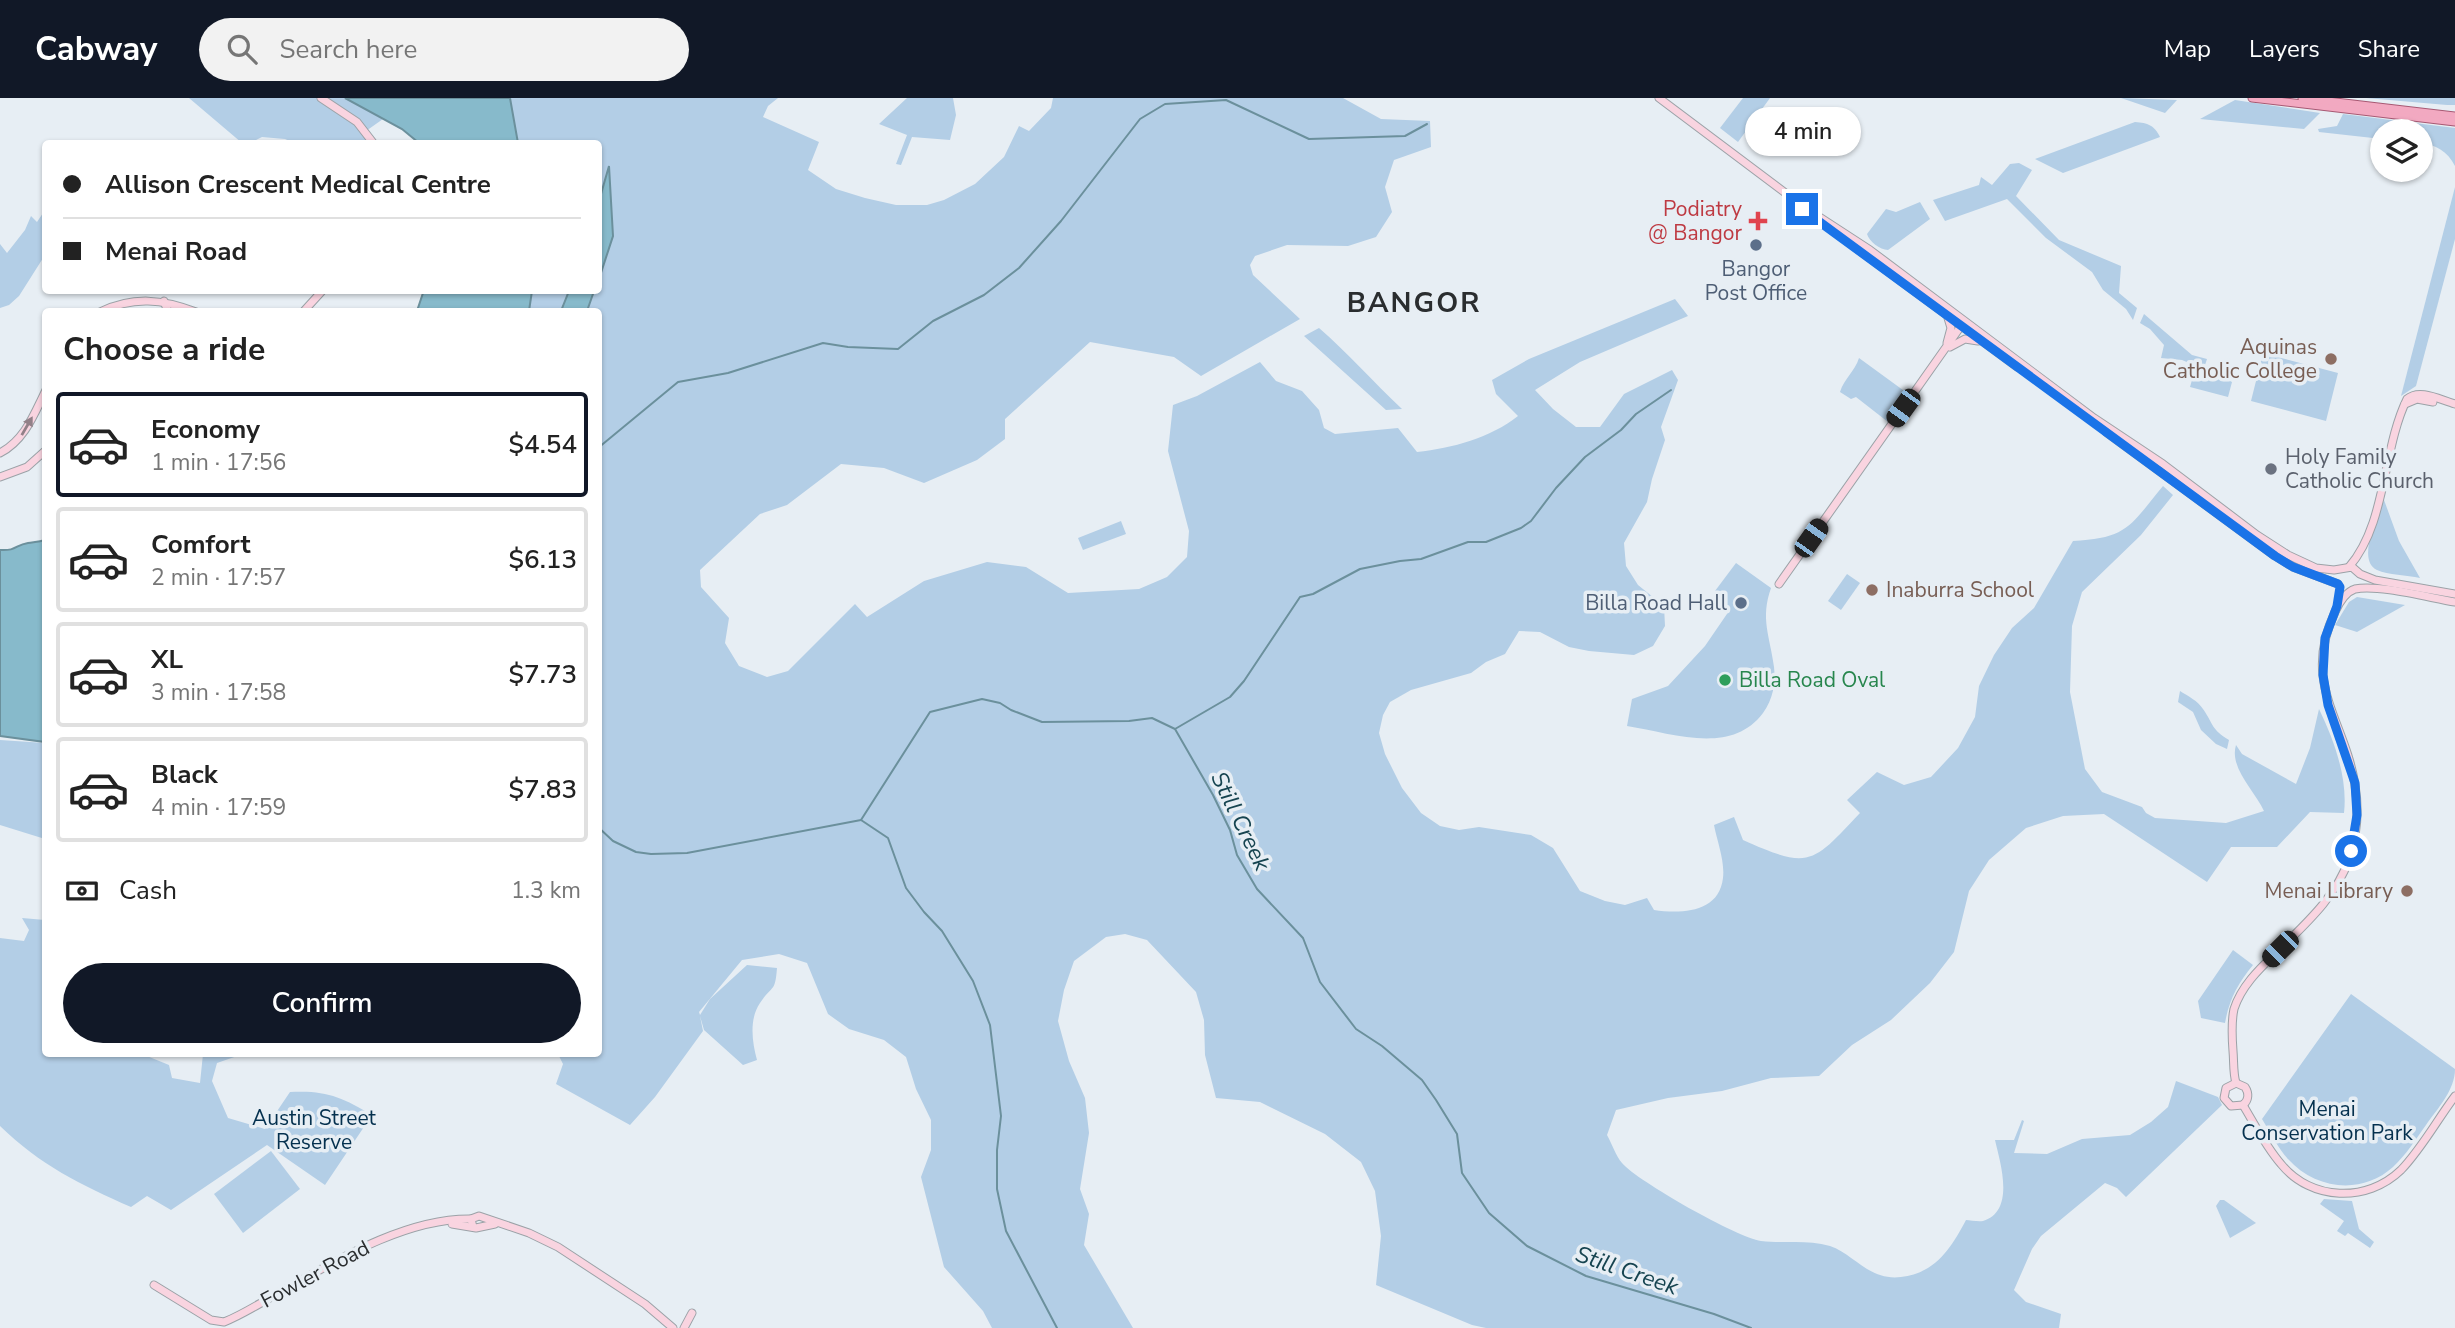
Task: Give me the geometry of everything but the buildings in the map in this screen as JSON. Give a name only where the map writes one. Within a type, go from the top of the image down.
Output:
[{"type":"main road","points":[[2252,98],[2455,115]]},
{"type":"main road","points":[[2302,98],[2333,105]]},
{"type":"main road","points":[[2350,106],[2455,122]]},
{"type":"street","points":[[321,98],[357,121],[371,140]]},
{"type":"street","points":[[1657,98],[2094,418],[2275,556],[2293,567],[2353,590],[2375,589],[2455,602]]},
{"type":"street","points":[[307,308],[319,294]]},
{"type":"street","points":[[111,308],[129,301],[164,301],[184,308]]},
{"type":"street","points":[[164,301],[167,308]]},
{"type":"street","points":[[1946,312],[1993,350],[2288,555],[2316,568],[2345,568],[2388,583],[2455,594]]},
{"type":"street","points":[[1940,356],[1950,332],[1946,312]]},
{"type":"street","points":[[1961,326],[1969,327],[1980,334]]},
{"type":"street","points":[[1779,584],[1961,326]]},
{"type":"street","points":[[1940,356],[1955,343],[1965,339],[1974,339],[1993,350]]},
{"type":"street","points":[[0,453],[12,446],[23,434],[42,398]]},
{"type":"street","points":[[2337,606],[2360,583],[2360,553],[2370,530],[2404,405],[2417,399],[2455,408]]},
{"type":"street","points":[[0,477],[27,467],[42,454]]},
{"type":"street","points":[[2236,1083],[2232,1020],[2241,994],[2261,968],[2327,899],[2346,866],[2354,840],[2357,806],[2355,783],[2328,705],[2323,675],[2326,635],[2337,606],[2337,577],[2360,553]]},
{"type":"street","points":[[2236,1083],[2242,1085],[2248,1096],[2243,1105],[2231,1106],[2224,1098],[2226,1088],[2236,1083]]},
{"type":"street","points":[[2243,1105],[2286,1170],[2310,1186],[2342,1194],[2371,1189],[2393,1176],[2409,1160],[2455,1096]]},
{"type":"street","name":"Fowler Road","points":[[475,1224],[483,1223],[482,1218],[529,1233],[565,1251],[645,1304],[673,1328]]},
{"type":"street","name":"Fowler Road","points":[[154,1285],[211,1320],[224,1322],[372,1243],[410,1230],[444,1223],[499,1224]]},
{"type":"street","points":[[684,1328],[692,1313]]},
{"type":"green space","points":[[189,98],[345,98],[383,119],[366,131],[372,140],[287,140],[262,137],[256,140],[238,140]]},
{"type":"green space","points":[[510,98],[778,98],[768,106],[763,117],[819,142],[808,170],[836,189],[865,198],[896,205],[927,205],[944,200],[975,184],[1004,157],[1019,126],[1029,131],[1051,108],[1053,98],[1343,98],[1381,119],[1430,121],[1431,147],[1394,160],[1385,187],[1392,212],[1376,237],[1348,246],[1287,245],[1255,256],[1250,265],[1253,275],[1300,319],[1201,376],[1174,357],[1090,342],[1005,419],[1005,439],[977,460],[924,483],[884,468],[841,464],[787,505],[760,514],[700,570],[701,587],[729,618],[725,643],[739,666],[767,677],[788,671],[855,604],[867,617],[924,581],[987,562],[1026,567],[1068,593],[1139,589],[1167,577],[1187,557],[1189,531],[1168,451],[1173,405],[1197,396],[1260,362],[1276,381],[1302,391],[1319,410],[1324,428],[1335,434],[1398,428],[1417,452],[1457,445],[1483,436],[1518,416],[1496,394],[1492,380],[1529,359],[1675,299],[1688,316],[1580,362],[1535,390],[1576,427],[1600,427],[1624,394],[1672,370],[1678,380],[1661,427],[1665,440],[1647,502],[1624,543],[1626,566],[1638,585],[1664,606],[1665,626],[1653,646],[1634,655],[1589,651],[1569,647],[1540,632],[1519,631],[1505,654],[1486,662],[1471,673],[1411,690],[1390,702],[1383,715],[1379,733],[1385,754],[1402,788],[1421,813],[1440,826],[1459,830],[1479,827],[1531,835],[1553,848],[1580,891],[1605,901],[1625,905],[1647,898],[1654,910],[1676,912],[1697,909],[1714,898],[1720,890],[1723,878],[1722,858],[1714,825],[1734,817],[1743,840],[1783,856],[1809,857],[1831,843],[1860,813],[1847,800],[1877,772],[1904,785],[1931,777],[1958,748],[1975,717],[1979,686],[1994,655],[2012,628],[2034,608],[2073,541],[2117,533],[2135,520],[2163,486],[2173,495],[2141,535],[2082,592],[2072,626],[2070,692],[2085,769],[2102,792],[2142,807],[2155,818],[2226,823],[2264,811],[2239,771],[2236,745],[2242,754],[2296,784],[2310,748],[2319,709],[2339,760],[2344,786],[2344,813],[2310,812],[2277,847],[2231,847],[2207,882],[2104,814],[2063,816],[2026,828],[1989,860],[1969,891],[1954,952],[1930,983],[1891,1020],[1852,1045],[1819,1076],[1771,1078],[1722,1091],[1668,1098],[1616,1110],[1607,1135],[1620,1160],[1631,1171],[1711,1220],[1761,1241],[1830,1246],[1880,1275],[1901,1277],[1924,1270],[1941,1258],[1966,1220],[1983,1221],[1993,1216],[2000,1207],[2003,1185],[1995,1140],[2014,1140],[2022,1120],[2024,1121],[2014,1153],[2047,1154],[2082,1139],[2130,1135],[2168,1107],[2176,1081],[2218,1097],[2222,1105],[2126,1197],[2117,1188],[2105,1183],[2041,1236],[2032,1249],[2014,1290],[2026,1302],[2061,1314],[2059,1328],[1486,1328],[1472,1325],[1376,1285],[1381,1236],[1375,1191],[1361,1162],[1325,1134],[1260,1102],[1216,1098],[1205,1055],[1204,1020],[1196,992],[1147,940],[1125,934],[1106,937],[1074,961],[1064,990],[1058,1021],[1069,1061],[1085,1098],[1089,1133],[1080,1189],[1089,1214],[1084,1245],[1133,1328],[992,1328],[983,1311],[944,1267],[921,1177],[931,1150],[931,1120],[916,1089],[906,1057],[884,1040],[849,1029],[828,1014],[807,963],[779,954],[742,960],[699,1012],[700,1015],[710,999],[747,965],[777,968],[774,985],[754,1016],[753,1038],[757,1060],[743,1065],[704,1030],[700,1016],[703,1031],[655,1097],[630,1125],[556,1084],[563,1064],[560,1057],[602,1057],[602,308],[588,308],[593,294],[602,294],[602,270],[613,236],[609,168],[602,191],[602,140],[517,140]]},
{"type":"green space","points":[[907,98],[953,98],[956,115],[950,140],[912,137],[901,165],[896,164],[907,135],[879,124]]},
{"type":"green space","points":[[1743,98],[1770,98],[1738,142],[1720,128]]},
{"type":"green space","points":[[2121,98],[2177,100],[2165,113]]},
{"type":"green space","points":[[2366,98],[2455,98],[2455,105],[2447,105]]},
{"type":"green space","points":[[2235,100],[2320,113],[2304,129],[2200,119]]},
{"type":"green space","points":[[2343,114],[2383,119],[2370,119],[2370,138],[2319,132],[2318,129],[2337,126]]},
{"type":"green space","points":[[2135,122],[2150,125],[2160,137],[2063,173],[2035,159]]},
{"type":"green space","points":[[2433,125],[2455,128],[2455,166],[2441,150],[2433,146]]},
{"type":"green space","points":[[2019,163],[2032,170],[2016,196],[2059,240],[2121,266],[2119,293],[2137,308],[2133,320],[2126,309],[2103,290],[2092,272],[2046,238],[2007,199],[1945,221],[1933,200],[1979,185],[1981,177],[1992,185],[2010,164]]},
{"type":"green space","points":[[2455,187],[2455,239],[2416,386],[2401,396]]},
{"type":"green space","points":[[1920,202],[1930,219],[1888,250],[1878,247],[1870,239],[1867,234],[1886,209],[1896,212]]},
{"type":"green space","points":[[42,214],[42,260],[19,296],[9,305],[0,308],[0,244],[7,253],[25,230],[31,216],[37,222]]},
{"type":"green space","points":[[532,294],[568,294],[562,308],[530,308]]},
{"type":"green space","points":[[2144,314],[2192,355],[2207,359],[2204,368],[2232,382],[2228,397],[2190,387],[2196,366],[2182,360],[2161,358],[2164,345],[2150,329],[2140,323]]},
{"type":"green space","points":[[1319,328],[1402,409],[1386,410],[1304,336]]},
{"type":"green space","points":[[2263,353],[2338,373],[2326,421],[2251,401]]},
{"type":"green space","points":[[1859,358],[1907,393],[1888,422],[1856,397],[1851,399],[1840,392]]},
{"type":"green space","points":[[2384,500],[2399,541],[2420,578],[2381,572],[2371,565],[2368,557],[2370,537]]},
{"type":"green space","points":[[1121,521],[1126,534],[1083,550],[1078,538]]},
{"type":"green space","points":[[1736,563],[1771,588],[1766,618],[1775,679],[1771,697],[1763,713],[1750,726],[1735,734],[1718,738],[1681,736],[1627,726],[1632,699],[1668,686],[1705,646],[1729,611],[1715,591]]},
{"type":"green space","points":[[1847,574],[1860,583],[1841,610],[1828,601]]},
{"type":"green space","points":[[2357,597],[2405,605],[2357,632],[2335,625],[2349,602]]},
{"type":"green space","points":[[2180,691],[2203,709],[2216,730],[2229,740],[2227,749],[2216,744],[2201,730],[2193,712],[2178,702]]},
{"type":"green space","points":[[0,740],[42,743],[42,838],[0,825]]},
{"type":"green space","name":"Austin Street Reserve","points":[[22,918],[42,920],[42,1057],[149,1057],[169,1065],[172,1078],[200,1083],[203,1057],[234,1057],[217,1063],[212,1081],[228,1118],[265,1129],[290,1092],[314,1092],[352,1104],[372,1115],[325,1185],[267,1145],[171,1210],[147,1196],[131,1207],[62,1173],[15,1140],[0,1126],[0,938],[24,941],[29,930]]},
{"type":"green space","points":[[2233,950],[2253,965],[2235,992],[2225,1023],[2201,1018],[2198,1001]]},
{"type":"green space","name":"Menai Conservation Park","points":[[2351,994],[2455,1069],[2445,1099],[2411,1147],[2393,1167],[2367,1182],[2339,1185],[2325,1183],[2299,1169],[2281,1150],[2262,1119]]},
{"type":"green space","points":[[271,1151],[300,1189],[243,1233],[214,1194]]},
{"type":"green space","points":[[2324,1199],[2352,1201],[2359,1229],[2374,1242],[2370,1248],[2348,1233],[2345,1236],[2337,1231],[2344,1221],[2320,1204]]},
{"type":"green space","points":[[2220,1200],[2224,1200],[2256,1223],[2230,1238],[2216,1206]]},
{"type":"shaded area","points":[[345,98],[510,98],[517,140],[415,140],[402,129]]},
{"type":"shaded area","points":[[609,166],[613,236],[602,270],[602,190]]},
{"type":"shaded area","points":[[423,294],[532,294],[529,308],[418,308]]},
{"type":"shaded area","points":[[568,294],[593,294],[588,308],[562,308]]},
{"type":"shaded area","points":[[42,541],[42,742],[0,736],[0,550],[10,550]]},
{"type":"waterway","points":[[602,445],[678,382],[728,373],[823,343],[898,349],[933,321],[984,295],[1019,268],[1061,221],[1140,119],[1165,104],[1226,100],[1309,139],[1405,136],[1427,124]]},
{"type":"waterway","points":[[1175,729],[1230,697],[1244,681],[1300,597],[1313,594],[1360,569],[1421,559],[1468,542],[1486,542],[1521,528],[1531,521],[1556,488],[1585,457],[1621,430],[1636,414],[1671,390]]},
{"type":"waterway","name":"Still Creek","points":[[602,831],[613,841],[636,852],[687,853],[861,820],[930,712],[982,699],[1000,703],[1042,722],[1129,721],[1152,718],[1175,729],[1213,795],[1230,830],[1237,855],[1257,889],[1303,938],[1320,982],[1356,1029],[1382,1046],[1422,1080],[1436,1100],[1457,1134],[1462,1173],[1489,1213],[1527,1246],[1586,1276],[1714,1314],[1751,1328]]},
{"type":"waterway","points":[[861,820],[888,838],[906,888],[942,931],[973,981],[990,1025],[1001,1116],[997,1150],[997,1189],[1006,1231],[1057,1328]]},
{"type":"place","name":"Podiatry @ Bangor","points":[[1758,221]]},
{"type":"place","name":"Bangor Post Office","points":[[1756,245]]},
{"type":"place","name":"Aquinas Catholic College","points":[[2331,359]]},
{"type":"place","name":"Holy Family Catholic Church","points":[[2271,469]]},
{"type":"place","name":"Inaburra School","points":[[1872,590]]},
{"type":"place","name":"Billa Road Hall","points":[[1741,603]]},
{"type":"place","name":"Billa Road Oval","points":[[1725,680]]},
{"type":"place","name":"Menai Library","points":[[2407,891]]},
{"type":"district","name":"BANGOR","points":[[1414,302]]},
{"type":"route","points":[[1802,209],[2275,556],[2293,567],[2338,584],[2340,593],[2337,606],[2325,638],[2323,675],[2328,705],[2355,783],[2357,815],[2351,851]]}]
